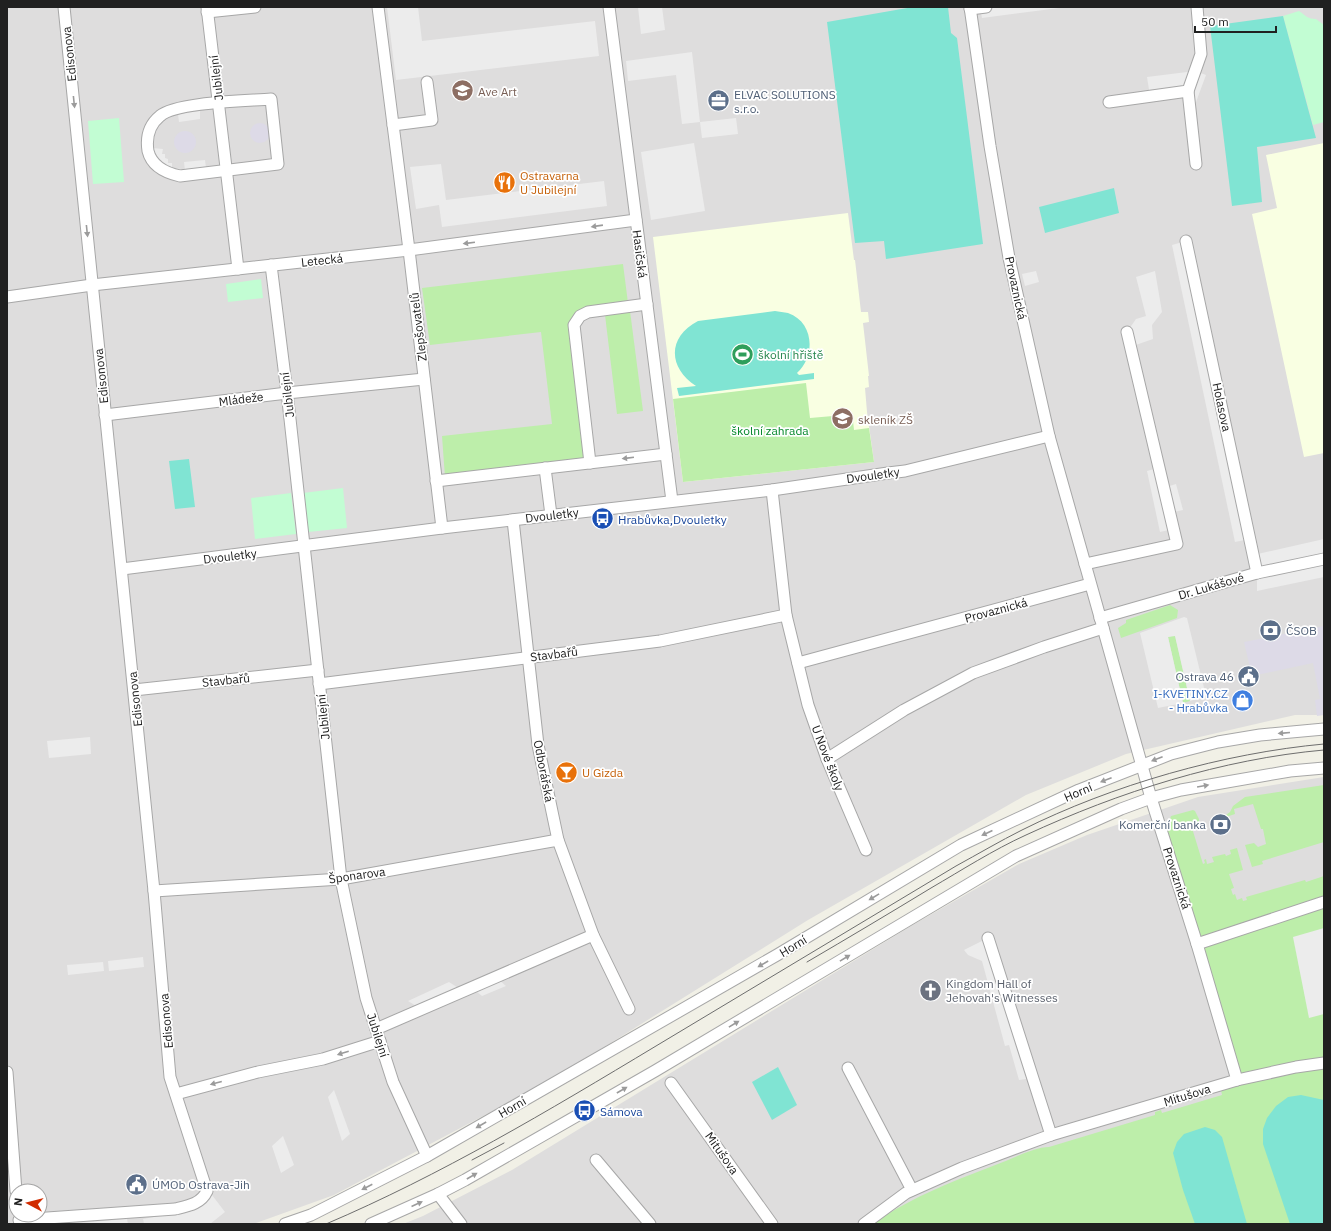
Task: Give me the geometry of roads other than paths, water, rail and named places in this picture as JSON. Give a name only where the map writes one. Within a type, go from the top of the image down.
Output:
[{"type":"street","name":"Edisonova","points":[[48,1218],[175,1209],[191,1205],[203,1198],[207,1191],[170,1077],[154,891],[64,7]]},
{"type":"street","points":[[207,10],[255,7]]},
{"type":"street","name":"Zlepšovatelů","points":[[378,7],[442,528]]},
{"type":"street","name":"Hasičská","points":[[608,7],[672,501]]},
{"type":"street","points":[[970,8],[986,7]]},
{"type":"street","points":[[1196,164],[1188,91],[1201,54],[1197,7]]},
{"type":"street","name":"Provaznická","points":[[970,8],[990,146],[1009,258],[1050,436],[1090,584],[1151,798],[1197,944],[1237,1080]]},
{"type":"street","name":"Jubilejní","points":[[207,10],[238,269]]},
{"type":"street","points":[[393,125],[432,120],[427,82]]},
{"type":"street","points":[[1109,102],[1188,91]]},
{"type":"street","points":[[271,99],[278,164],[226,171],[180,176],[167,174],[156,165],[149,154],[148,146],[150,128],[160,115],[175,108],[271,99]]},
{"type":"street","name":"Letecká","points":[[7,297],[92,284],[409,250],[636,220]]},
{"type":"street","name":"Holasova","points":[[1186,241],[1257,573]]},
{"type":"street","name":"Jubilejní","points":[[271,265],[287,393],[341,879],[366,998],[393,1082],[427,1156]]},
{"type":"street","points":[[590,463],[574,325],[580,316],[588,312],[647,304]]},
{"type":"street","points":[[1085,564],[1177,544],[1127,332]]},
{"type":"street","name":"Mládeže","points":[[105,415],[287,393],[424,379]]},
{"type":"street","name":"Dvouletky","points":[[122,569],[442,528],[772,490],[906,471],[1050,436]]},
{"type":"street","points":[[436,481],[666,454]]},
{"type":"street","points":[[545,468],[552,515]]},
{"type":"street","name":"U Nové školy","points":[[772,490],[786,615],[808,706],[827,760],[866,850]]},
{"type":"street","name":"Odborářská","points":[[513,520],[538,745],[558,840],[593,935],[629,1009]]},
{"type":"street","name":"Dr. Lukášové","points":[[827,760],[904,710],[973,673],[1044,647],[1101,623],[1257,573],[1324,559]]},
{"type":"street","name":"Provaznická","points":[[798,663],[1090,584]]},
{"type":"street","name":"Stavbařů","points":[[320,684],[660,641],[786,615]]},
{"type":"street","name":"Stavbařů","points":[[134,690],[318,670]]},
{"type":"street","name":"Horní","points":[[285,1224],[311,1215],[427,1156],[777,955],[961,845],[1079,790],[1171,754],[1218,742],[1260,735],[1324,729]]},
{"type":"street","points":[[371,1224],[438,1194],[655,1071],[1016,856],[1121,809],[1151,798],[1181,790],[1290,771],[1324,768]]},
{"type":"street","name":"Šponarova","points":[[154,891],[341,879],[558,840]]},
{"type":"street","points":[[1197,944],[1324,902]]},
{"type":"street","points":[[376,1029],[593,935]]},
{"type":"street","points":[[988,938],[1051,1135]]},
{"type":"street","points":[[176,1094],[258,1072],[323,1059],[380,1041]]},
{"type":"street","name":"Mitušova","points":[[864,1224],[912,1190],[962,1168],[1051,1135],[1237,1080],[1296,1067],[1324,1063]]},
{"type":"street","points":[[848,1068],[912,1190]]},
{"type":"street","points":[[7,1072],[15,1183]]},
{"type":"street","name":"Mitušova","points":[[671,1082],[766,1222]]},
{"type":"street","points":[[596,1160],[650,1224]]},
{"type":"street","points":[[438,1194],[461,1224]]},
{"type":"tram line","points":[[326,1224],[411,1185],[494,1141],[616,1070],[956,866],[1022,830],[1093,799],[1131,785],[1169,774],[1208,763],[1247,755],[1286,748],[1324,744]]},
{"type":"tram line","points":[[807,962],[990,854],[1061,819],[1134,792],[1209,770],[1286,754],[1324,750]]},
{"type":"tram line","points":[[472,1160],[504,1143]]},
{"type":"place","name":"Ave Art","points":[[462,91]]},
{"type":"place","name":"ELVAC SOLUTIONS s.r.o.","points":[[719,101]]},
{"type":"place","name":"Ostravarna U Jubilejní","points":[[504,182]]},
{"type":"place","name":"školní hřiště","points":[[742,354]]},
{"type":"place","name":"skleník ZŠ","points":[[843,419]]},
{"type":"place","name":"Hrabůvka,Dvouletky","points":[[603,519]]},
{"type":"place","name":"ČSOB","points":[[1270,630]]},
{"type":"place","name":"Ostrava 46","points":[[1249,676]]},
{"type":"place","name":"I-KVETINY.CZ - Hrabůvka","points":[[1243,700]]},
{"type":"place","name":"U Gizda","points":[[567,772]]},
{"type":"place","name":"Komerční banka","points":[[1221,824]]},
{"type":"place","name":"Kingdom Hall of Jehovah's Witnesses","points":[[930,990]]},
{"type":"place","name":"Sámova","points":[[585,1111]]},
{"type":"place","name":"ÚMOb Ostrava-Jih","points":[[136,1184]]},
{"type":"park label","name":"školní zahrada","points":[[770,430]]}]
